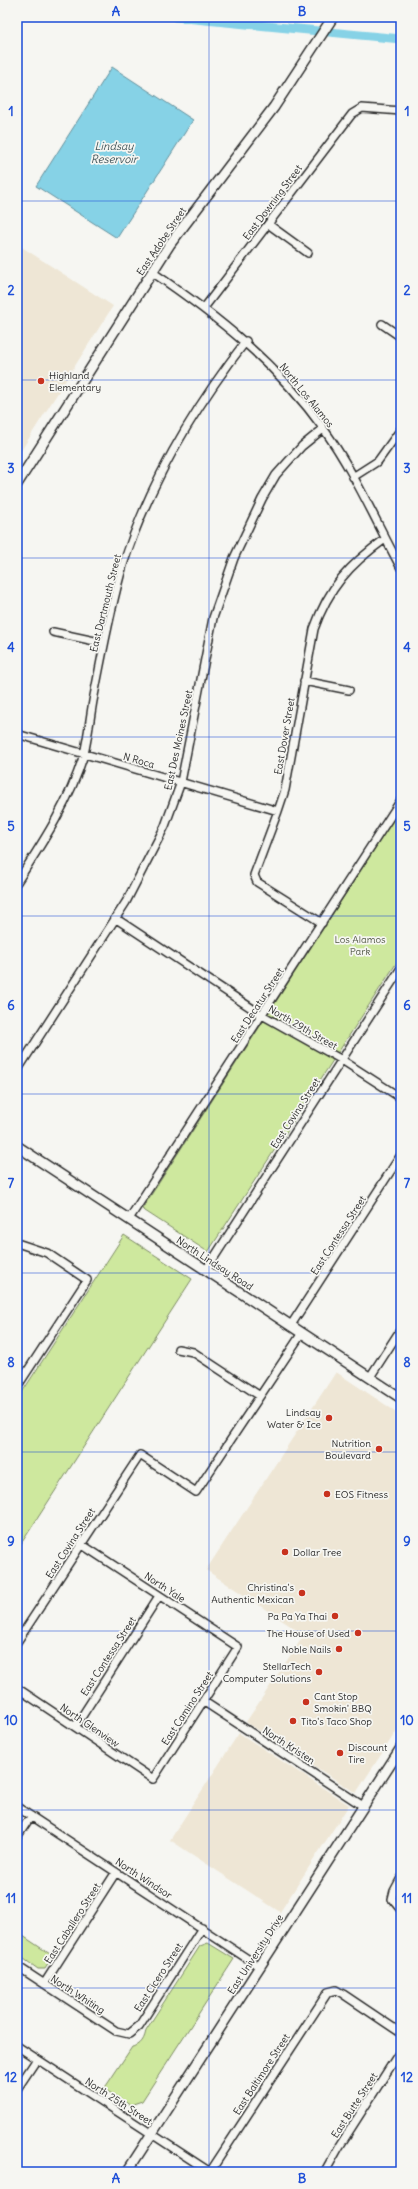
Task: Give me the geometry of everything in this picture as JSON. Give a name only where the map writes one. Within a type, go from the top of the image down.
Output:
[{"type":"main road","name":"East Adobe Street","points":[[17,484],[152,272],[182,228],[274,107],[332,18]]},
{"type":"main road","name":"North Lindsay Road","points":[[17,1146],[401,1398]]},
{"type":"main road","name":"East University Drive","points":[[127,2172],[401,1748]]},
{"type":"street","name":"East Downing Street","points":[[204,308],[357,109],[372,108],[401,111]]},
{"type":"street","points":[[268,224],[308,253]]},
{"type":"street","name":"North Los Alamos","points":[[152,272],[204,308],[246,341],[280,377],[323,429],[353,478],[401,568]]},
{"type":"street","points":[[382,324],[401,337]]},
{"type":"street","name":"East Dartmouth Street","points":[[17,882],[48,835],[70,791],[84,754],[104,643],[123,566],[155,488],[197,409],[217,378],[246,341]]},
{"type":"street","name":"East Des Moines Street","points":[[17,1071],[116,918],[144,869],[165,826],[180,782],[213,618],[234,558],[262,499],[276,476],[302,446],[323,429]]},
{"type":"street","points":[[353,478],[378,461],[401,429]]},
{"type":"street","name":"East Dover Street","points":[[322,923],[257,882],[254,878],[278,811],[290,762],[314,629],[328,596],[347,571],[360,558],[385,539]]},
{"type":"street","points":[[53,632],[104,643]]},
{"type":"street","points":[[304,681],[349,690]]},
{"type":"street","name":"N Roca","points":[[17,734],[278,811]]},
{"type":"street","name":"East Decatur Street","points":[[129,1219],[401,800]]},
{"type":"street","name":"North 29th Street","points":[[116,918],[262,1015],[342,1060],[401,1098]]},
{"type":"street","name":"East Covina Street","points":[[206,1270],[401,968]]},
{"type":"street","name":"East Contessa Street","points":[[291,1325],[401,1155]]},
{"type":"street","points":[[17,1243],[47,1253],[87,1280],[17,1386]]},
{"type":"street","points":[[370,1378],[401,1329]]},
{"type":"street","points":[[178,1350],[193,1352],[260,1396],[302,1332]]},
{"type":"street","name":"East Covina Street","points":[[17,1642],[140,1456],[196,1492],[260,1396]]},
{"type":"street","name":"North Yale","points":[[81,1544],[238,1647]]},
{"type":"street","name":"East Contessa Street","points":[[75,1727],[159,1596]]},
{"type":"street","name":"East Camino Street","points":[[153,1779],[238,1647]]},
{"type":"street","name":"North Glenview","points":[[17,1688],[153,1779]]},
{"type":"street","name":"North Kristen","points":[[203,1701],[363,1806]]},
{"type":"street","name":"North Windsor","points":[[17,1807],[260,1967]]},
{"type":"street","points":[[17,1837],[31,1816]]},
{"type":"street","name":"East Caballero Street","points":[[44,1984],[116,1872]]},
{"type":"street","points":[[401,1878],[394,1891],[392,1899],[401,1910]]},
{"type":"street","name":"East Cicero Street","points":[[129,2034],[139,2026],[202,1928]]},
{"type":"street","name":"North Whiting","points":[[17,1966],[116,2031],[129,2034]]},
{"type":"street","name":"East Baltimore Street","points":[[210,2172],[323,1997],[332,1990],[343,1994],[401,2032]]},
{"type":"street","name":"North 25th Street","points":[[17,2046],[210,2172]]},
{"type":"street","name":"East Butte Street","points":[[325,2172],[339,2147],[401,2050]]},
{"type":"street","points":[[17,2089],[37,2059]]},
{"type":"shaded area","name":"Highland Elementary","points":[[17,244],[113,306],[17,457]]},
{"type":"shaded area","points":[[336,1372],[401,1415],[401,1724],[356,1793],[246,1722],[304,1635],[206,1570]]},
{"type":"shaded area","points":[[239,1733],[349,1805],[280,1912],[170,1840]]},
{"type":"green space","name":"Los Alamos Park","points":[[401,808],[401,956],[208,1252],[142,1209]]},
{"type":"green space","points":[[124,1235],[192,1279],[17,1550],[17,1400]]},
{"type":"green space","points":[[17,1932],[53,1956],[45,1969],[38,1969],[17,1954]]},
{"type":"green space","points":[[208,1943],[234,1959],[142,2101],[130,2105],[104,2089],[132,2047],[138,2045],[142,2041],[146,2030],[200,1946]]},
{"type":"water","name":"Lindsay Reservoir","points":[[112,67],[193,120],[117,238],[36,186]]},
{"type":"waterway","points":[[175,17],[401,39]]},
{"type":"place","name":"Highland Elementary","points":[[41,381]]},
{"type":"place","name":"Lindsay Water & Ice","points":[[329,1418]]},
{"type":"place","name":"Nutrition Boulevard","points":[[379,1449]]},
{"type":"place","name":"EOS Fitness","points":[[327,1494]]},
{"type":"place","name":"Dollar Tree","points":[[285,1552]]},
{"type":"place","name":"Christina's Authentic Mexican","points":[[302,1593]]},
{"type":"place","name":"Pa Pa Ya Thai","points":[[335,1616]]},
{"type":"place","name":"The House of Used","points":[[358,1633]]},
{"type":"place","name":"Noble Nails","points":[[339,1649]]},
{"type":"place","name":"StellarTech Computer Solutions","points":[[319,1672]]},
{"type":"place","name":"Cant Stop Smokin' BBQ","points":[[306,1702]]},
{"type":"place","name":"Tito's Taco Shop","points":[[293,1721]]},
{"type":"place","name":"Discount Tire","points":[[340,1753]]}]
